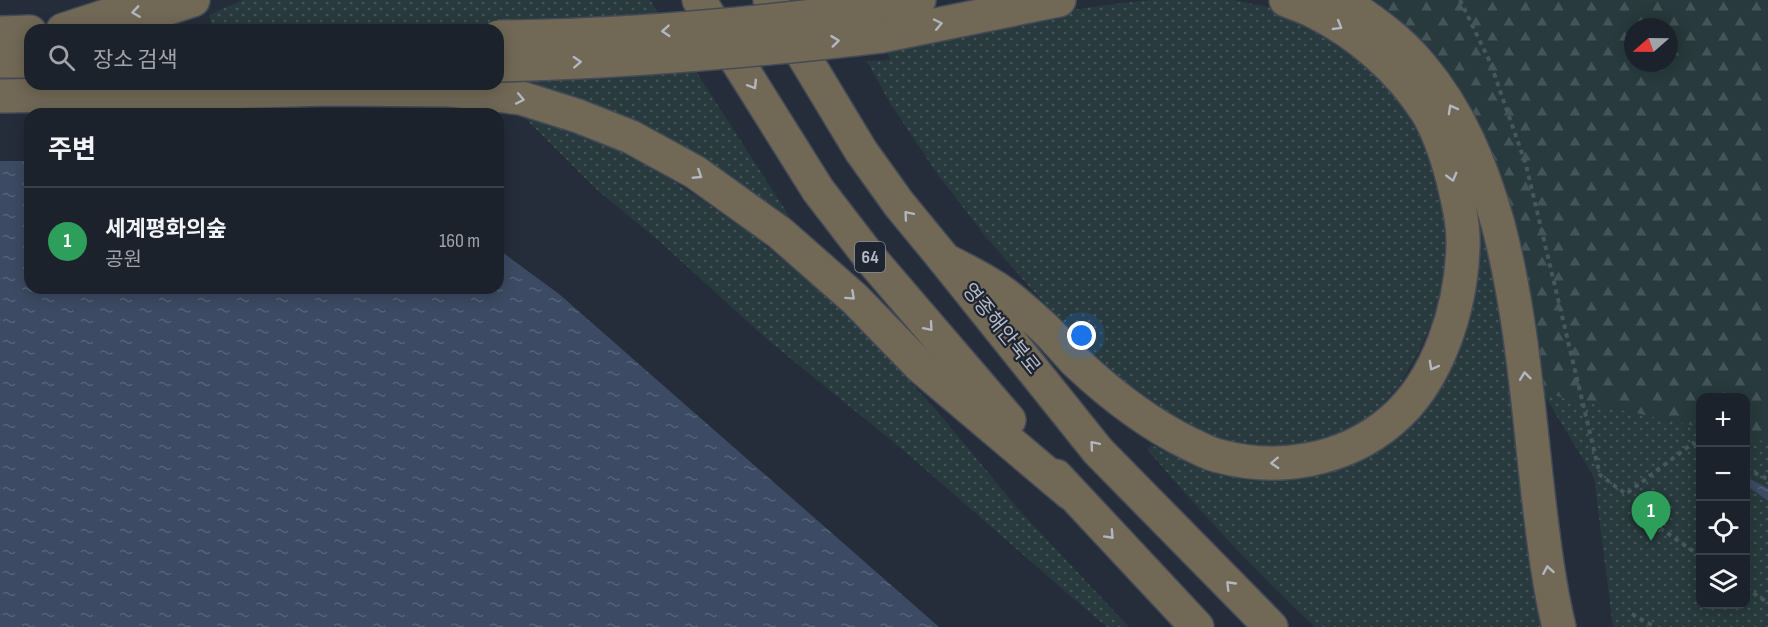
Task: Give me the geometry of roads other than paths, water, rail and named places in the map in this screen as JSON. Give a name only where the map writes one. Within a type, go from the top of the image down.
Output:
[{"type":"highway","points":[[81,24],[109,15],[168,8],[193,0]]},
{"type":"highway","name":"64","points":[[699,0],[818,190],[871,259],[1070,493],[1197,627]]},
{"type":"highway","name":"영종해안북로","points":[[770,0],[861,152],[899,204],[1098,451],[1271,627]]},
{"type":"highway","points":[[504,38],[623,34],[789,19],[876,22],[919,0]]},
{"type":"highway","points":[[504,65],[674,57],[876,22],[1059,0]]},
{"type":"highway","points":[[945,260],[994,286],[1042,326],[1114,397],[1170,434],[1217,456],[1261,464],[1294,463],[1328,456],[1361,442],[1392,421],[1414,397],[1435,364],[1452,321],[1460,283],[1463,245],[1458,198],[1446,154],[1428,113],[1406,84],[1384,60],[1349,32],[1315,11],[1286,0]]},
{"type":"highway","points":[[1341,0],[1368,17],[1395,39],[1421,66],[1446,99],[1470,143],[1490,194],[1512,286],[1520,333],[1546,558],[1559,627]]},
{"type":"highway","points":[[0,33],[24,32]]},
{"type":"highway","points":[[0,61],[24,61]]},
{"type":"highway","points":[[0,96],[292,90]]},
{"type":"highway","points":[[450,90],[521,98],[578,116],[630,137],[695,172],[780,233],[855,299],[921,367],[1070,493]]},
{"type":"water","points":[[0,161],[24,161],[24,294],[504,294],[504,253],[559,294],[939,627],[0,627]]},
{"type":"water","points":[[1750,479],[1768,488],[1768,501],[1750,488]]},
{"type":"place","name":"세계평화의숲","points":[[1651,541]]}]
